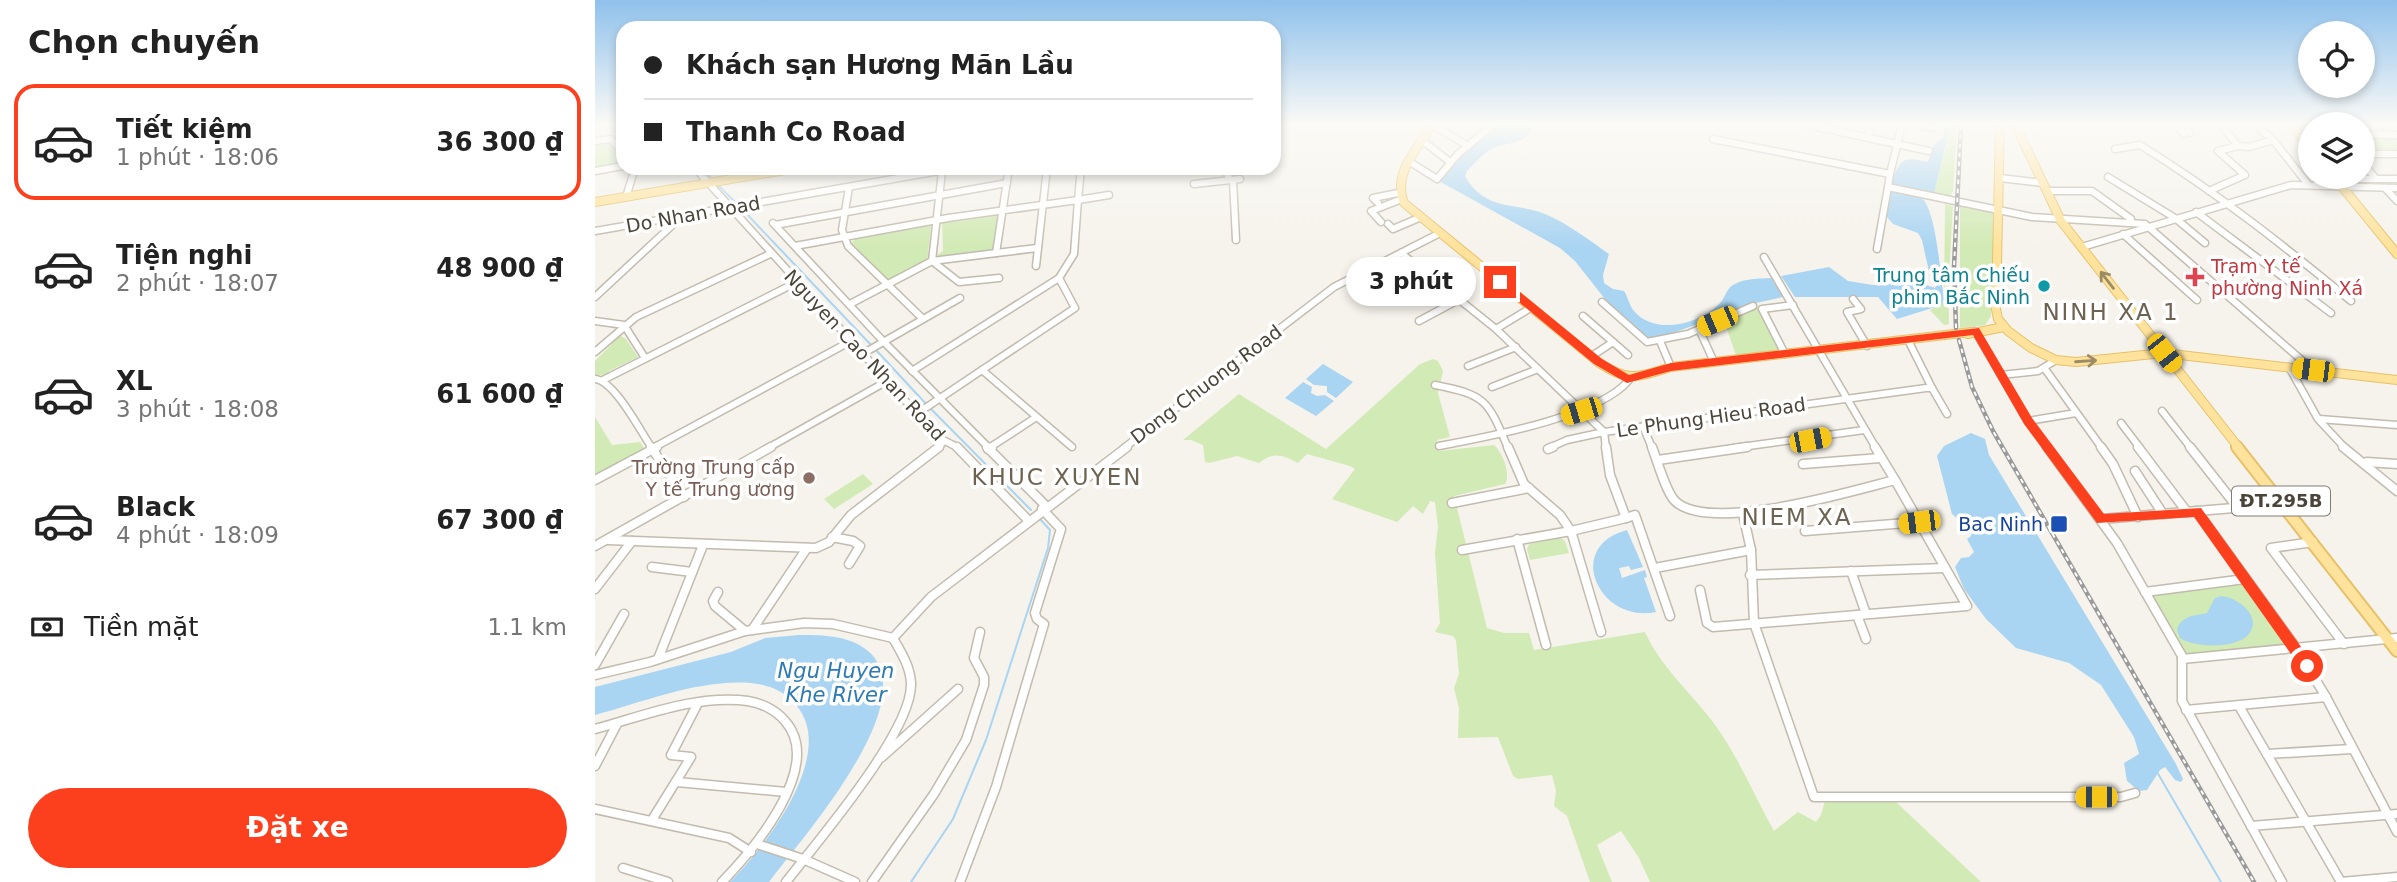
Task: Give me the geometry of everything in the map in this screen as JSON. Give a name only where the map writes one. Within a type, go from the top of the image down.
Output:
[{"type":"main road","points":[[1408,165],[1398,182],[1400,196],[1421,217],[1592,356],[1618,376],[1629,380],[1671,367],[1966,335],[1973,331],[2004,327]]},
{"type":"main road","points":[[2000,165],[1995,301],[1998,319],[2026,345],[2056,360],[2084,361],[2164,353],[2397,380]]},
{"type":"main road","name":"ĐT.295B","points":[[2035,165],[2061,220],[2081,247],[2313,542],[2393,638],[2397,651]]},
{"type":"main road","points":[[595,202],[755,175]]},
{"type":"main road","points":[[2344,189],[2397,254]]},
{"type":"street","points":[[1415,165],[1437,179],[1448,165]]},
{"type":"street","points":[[1845,165],[1890,174]]},
{"type":"street","points":[[1877,249],[1891,188],[1892,165]]},
{"type":"street","points":[[2170,165],[2226,203],[2351,301]]},
{"type":"street","points":[[2209,191],[2245,175],[2234,165]]},
{"type":"street","points":[[595,171],[616,167]]},
{"type":"street","points":[[626,197],[633,175]]},
{"type":"street","name":"Nguyen Cao Nhan Road","points":[[701,175],[770,254],[853,340],[867,351],[889,380],[921,411],[943,442],[958,447],[1038,512]]},
{"type":"street","name":"Do Nhan Road","points":[[595,232],[849,187],[900,175]]},
{"type":"street","points":[[933,261],[941,175]]},
{"type":"street","points":[[996,253],[1008,175]]},
{"type":"street","points":[[1036,266],[1046,175]]},
{"type":"street","points":[[912,371],[1059,278],[1074,254],[1080,175]]},
{"type":"street","points":[[1230,175],[1234,180],[1236,240]]},
{"type":"street","points":[[2108,177],[2175,218],[2205,243]]},
{"type":"street","points":[[2000,178],[2045,187],[2092,191],[2134,221]]},
{"type":"street","points":[[2376,179],[2397,179]]},
{"type":"street","points":[[1194,184],[1234,180]]},
{"type":"street","points":[[960,882],[1006,749],[1044,624],[1037,619],[1035,613],[1061,529],[1038,512],[988,449],[883,343],[774,224],[1007,183]]},
{"type":"street","points":[[2081,247],[2226,203],[2298,185]]},
{"type":"street","points":[[842,237],[849,187]]},
{"type":"street","points":[[1891,188],[2000,211],[2061,220],[2124,219],[2148,226],[2313,370]]},
{"type":"street","points":[[2375,188],[2397,188]]},
{"type":"street","points":[[2385,188],[2397,201]]},
{"type":"street","points":[[795,246],[1003,209],[1109,195]]},
{"type":"street","points":[[1378,203],[1373,198],[1400,196]]},
{"type":"street","points":[[1400,196],[1371,211],[1393,229],[1421,217]]},
{"type":"street","points":[[2196,212],[2331,313]]},
{"type":"street","points":[[595,297],[682,216]]},
{"type":"street","points":[[662,219],[670,221],[671,227]]},
{"type":"street","points":[[1401,253],[1440,233]]},
{"type":"street","points":[[2123,234],[2197,300]]},
{"type":"street","points":[[842,237],[923,319]]},
{"type":"street","points":[[850,304],[933,261],[1037,248]]},
{"type":"street","name":"Le Phung Hieu Road","points":[[1401,253],[1496,329],[1604,432],[1844,397],[1932,388]]},
{"type":"street","name":"Dong Chuong Road","points":[[893,638],[931,597],[1038,512],[1334,287],[1401,253]]},
{"type":"street","points":[[595,352],[624,325],[770,254]]},
{"type":"street","points":[[1700,590],[1709,626],[1967,606],[1764,257]]},
{"type":"street","points":[[933,261],[959,282],[999,278]]},
{"type":"street","points":[[1761,275],[1772,273]]},
{"type":"street","points":[[921,411],[1075,307],[1059,278]]},
{"type":"street","points":[[684,497],[626,409],[599,379],[797,282]]},
{"type":"street","points":[[867,351],[960,298]]},
{"type":"street","points":[[1419,321],[1460,299]]},
{"type":"street","points":[[1853,299],[1861,309],[1847,312],[1867,345]]},
{"type":"street","points":[[1602,302],[1643,340],[1660,341],[1699,329],[1753,306]]},
{"type":"street","points":[[1785,354],[1762,309],[1793,306]]},
{"type":"street","points":[[1496,329],[1532,307]]},
{"type":"street","points":[[1583,316],[1628,355]]},
{"type":"street","points":[[595,321],[624,325],[645,358]]},
{"type":"street","points":[[1699,329],[1714,362]]},
{"type":"street","points":[[1973,331],[2028,421],[2101,519],[2145,592],[2182,659],[2182,701],[2186,710],[2281,882]]},
{"type":"street","points":[[595,480],[853,340]]},
{"type":"street","points":[[1909,340],[1947,414]]},
{"type":"street","points":[[1660,341],[1671,367]]},
{"type":"street","points":[[1592,356],[1613,342]]},
{"type":"street","points":[[1468,366],[1516,347]]},
{"type":"street","points":[[2001,375],[2045,369],[2056,360]]},
{"type":"street","points":[[2290,367],[2304,398],[2338,442],[2366,462],[2397,491]]},
{"type":"street","points":[[1492,387],[1538,369]]},
{"type":"street","points":[[2045,369],[2113,464],[2138,517]]},
{"type":"street","points":[[982,370],[1072,447]]},
{"type":"street","points":[[595,546],[889,380]]},
{"type":"street","points":[[1439,446],[1501,434],[1581,411],[1629,380]]},
{"type":"street","points":[[1435,385],[1476,394],[1490,408],[1521,478],[1560,515],[1571,531],[1601,632]]},
{"type":"street","points":[[2162,411],[2238,508]]},
{"type":"street","points":[[2028,421],[2076,413]]},
{"type":"street","points":[[988,449],[1035,418]]},
{"type":"street","points":[[2319,419],[2397,425]]},
{"type":"street","points":[[2121,423],[2297,649],[2326,697],[2352,749],[2392,814],[2397,832]]},
{"type":"street","points":[[1643,426],[1674,500],[1682,507],[1697,512],[1743,514],[1895,480]]},
{"type":"street","points":[[1658,460],[1746,446],[1810,440],[1864,430]]},
{"type":"street","points":[[1548,449],[1567,440],[1604,432],[1611,475],[1626,518]]},
{"type":"street","points":[[608,540],[807,548],[823,545],[851,515],[935,452],[943,442]]},
{"type":"street","points":[[1803,464],[1880,457]]},
{"type":"street","points":[[2366,462],[2397,464]]},
{"type":"street","points":[[2135,471],[2164,514]]},
{"type":"street","points":[[1452,503],[1529,488]]},
{"type":"street","points":[[2101,519],[2283,504]]},
{"type":"street","points":[[1743,514],[1751,550],[1754,623],[1814,797],[2108,797],[2135,793]]},
{"type":"street","points":[[1462,550],[1571,531],[1635,515],[1670,616]]},
{"type":"street","points":[[1805,531],[1919,522]]},
{"type":"street","points":[[832,537],[853,541],[860,546],[849,564]]},
{"type":"street","points":[[1517,539],[1546,645]]},
{"type":"street","points":[[595,589],[632,541]]},
{"type":"street","points":[[2313,542],[2271,548],[2344,644]]},
{"type":"street","points":[[658,659],[703,545]]},
{"type":"street","points":[[748,630],[807,548]]},
{"type":"street","points":[[1655,568],[1751,550]]},
{"type":"street","points":[[652,567],[692,572]]},
{"type":"street","points":[[1750,575],[1945,568]]},
{"type":"street","points":[[1851,571],[1866,639]]},
{"type":"street","points":[[2145,592],[2245,579]]},
{"type":"street","points":[[718,592],[713,601],[715,606],[748,630]]},
{"type":"street","points":[[595,665],[624,614]]},
{"type":"street","points":[[595,675],[658,659],[748,630],[804,623],[833,624],[893,638],[907,663],[911,692],[906,707],[879,760],[786,882]]},
{"type":"street","points":[[872,882],[934,794],[966,740],[984,685],[984,677],[974,658],[980,632]]},
{"type":"street","points":[[2182,659],[2393,638]]},
{"type":"street","points":[[879,760],[958,689]]},
{"type":"street","points":[[2186,710],[2326,697]]},
{"type":"street","points":[[595,729],[716,700],[748,701],[767,707],[789,721],[797,741],[797,762],[786,792],[768,828],[754,848],[722,882]]},
{"type":"street","points":[[652,820],[691,757],[671,755],[698,704]]},
{"type":"street","points":[[2239,706],[2341,882],[2397,877]]},
{"type":"street","points":[[595,766],[617,724]]},
{"type":"street","points":[[2267,754],[2352,749]]},
{"type":"street","points":[[677,782],[786,792]]},
{"type":"street","points":[[595,808],[729,838],[754,848],[803,859],[855,882]]},
{"type":"street","points":[[2251,825],[2392,814]]},
{"type":"street","points":[[624,869],[668,882]]},
{"type":"green space","points":[[595,165],[616,165],[616,166],[595,170]]},
{"type":"green space","points":[[1941,165],[1955,165],[1953,192],[1950,194],[1953,197],[1934,193]]},
{"type":"green space","points":[[1945,204],[1953,206],[1948,290],[1949,324],[1944,325],[1930,310],[1944,303]]},
{"type":"green space","points":[[1960,206],[1995,212],[1991,316],[1985,325],[1960,328]]},
{"type":"green space","points":[[993,213],[999,215],[993,248],[989,251],[939,257],[937,255],[943,251],[942,223],[990,217]]},
{"type":"green space","points":[[928,224],[931,226],[927,262],[891,279],[886,279],[851,243],[858,237]]},
{"type":"green space","points":[[1759,306],[1782,353],[1737,358],[1723,318]]},
{"type":"green space","points":[[621,336],[638,357],[609,371],[609,374],[595,376],[595,361],[612,344],[611,340]]},
{"type":"green space","points":[[1433,359],[1438,361],[1443,371],[1438,393],[1450,437],[1437,440],[1439,451],[1494,445],[1507,469],[1505,484],[1454,496],[1487,628],[1504,633],[1529,633],[1534,650],[1645,632],[1667,668],[1722,735],[1774,831],[1798,812],[1816,822],[1825,801],[1896,802],[1981,882],[1650,882],[1639,858],[1621,831],[1597,845],[1612,882],[1590,882],[1567,816],[1554,806],[1556,791],[1552,775],[1518,779],[1513,776],[1498,737],[1458,738],[1459,708],[1454,688],[1459,674],[1456,640],[1453,636],[1435,632],[1440,623],[1435,553],[1438,526],[1435,502],[1430,501],[1423,514],[1413,506],[1397,522],[1332,499],[1355,469],[1350,466],[1307,454],[1298,463],[1278,456],[1269,457],[1259,463],[1237,456],[1209,463],[1205,462],[1203,445],[1183,440],[1239,394],[1326,449],[1420,364]]},
{"type":"green space","points":[[595,417],[612,445],[640,442],[644,448],[595,477]]},
{"type":"green space","points":[[863,474],[873,484],[834,509],[824,499]]},
{"type":"green space","points":[[1560,538],[1565,541],[1569,553],[1530,560],[1527,549],[1529,544]]},
{"type":"green space","points":[[2241,584],[2248,588],[2285,639],[2282,646],[2188,656],[2182,652],[2151,598],[2154,594]]},
{"type":"water","points":[[1450,165],[1473,165],[1465,176],[1473,187],[1491,201],[1534,210],[1578,232],[1609,254],[1603,275],[1604,283],[1613,289],[1624,291],[1632,309],[1652,323],[1675,325],[1698,318],[1720,304],[1733,285],[1747,280],[1771,278],[1783,297],[1756,303],[1659,338],[1643,337],[1605,299],[1575,261],[1560,248],[1439,181]]},
{"type":"water","points":[[1899,165],[1941,165],[1934,193],[1924,192],[1922,198],[1931,217],[1937,245],[1944,299],[1942,305],[1897,319],[1878,297],[1795,297],[1781,276],[1829,267],[1848,281],[1873,285],[1920,283],[1935,288],[1937,285],[1930,276],[1918,233],[1893,224],[1886,216]]},
{"type":"water","points":[[1323,364],[1353,382],[1336,398],[1327,392],[1327,386],[1314,385],[1306,379]]},
{"type":"water","points":[[1303,382],[1312,387],[1311,393],[1317,396],[1325,395],[1334,401],[1316,416],[1285,398]]},
{"type":"water","points":[[1971,433],[1985,439],[1989,455],[2176,764],[2183,779],[2181,782],[2175,780],[2165,767],[2147,790],[2139,791],[2127,781],[2124,763],[2139,754],[2134,737],[2101,685],[2069,663],[2016,648],[1986,619],[1964,589],[1955,567],[1961,558],[1969,557],[1974,552],[1967,539],[1972,531],[1952,514],[1937,456],[1944,446]]},
{"type":"water","points":[[1627,530],[1643,567],[1631,570],[1629,566],[1619,568],[1622,578],[1645,570],[1647,577],[1644,578],[1656,612],[1636,613],[1619,607],[1605,596],[1596,582],[1593,567],[1597,552],[1608,539]]},
{"type":"water","points":[[2221,596],[2241,604],[2251,614],[2253,621],[2249,634],[2235,642],[2216,645],[2195,644],[2180,638],[2177,630],[2182,621],[2207,613],[2215,598]]},
{"type":"water","name":"Ngu Huyen Khe River","points":[[799,635],[854,642],[880,667],[882,696],[873,729],[831,801],[769,882],[730,882],[777,824],[803,774],[808,749],[807,726],[797,706],[783,693],[771,687],[731,683],[692,688],[595,715],[595,687],[731,652],[765,638]]},
{"type":"waterway","points":[[718,185],[736,203]]},
{"type":"waterway","points":[[741,208],[872,346]]},
{"type":"waterway","points":[[876,350],[927,405]]},
{"type":"waterway","points":[[931,409],[1031,510]]},
{"type":"waterway","points":[[911,882],[953,819],[986,740],[1048,548],[1050,530],[1039,518]]},
{"type":"waterway","points":[[2157,772],[2221,882]]},
{"type":"railway","points":[[1956,328],[1954,267],[1959,165]]},
{"type":"railway","points":[[1959,340],[1972,387],[1993,431],[2254,882]]},
{"type":"place","name":"Trạm Y tế phường Ninh Xá","points":[[2195,277]]},
{"type":"place","name":"Trung tâm Chiếu phim Bắc Ninh","points":[[2044,286]]},
{"type":"place","name":"Trường Trung cấp Y tế Trung ương","points":[[809,478]]},
{"type":"place","name":"Bac Ninh","points":[[2059,524]]},
{"type":"district","name":"NINH XA 1","points":[[2111,312]]},
{"type":"district","name":"KHUC XUYEN","points":[[1057,477]]},
{"type":"district","name":"NIEM XA","points":[[1797,517]]},
{"type":"route","points":[[1500,282],[1598,362],[1624,379],[1671,367],[1975,331],[2028,421],[2101,519],[2197,511],[2307,666]]}]
